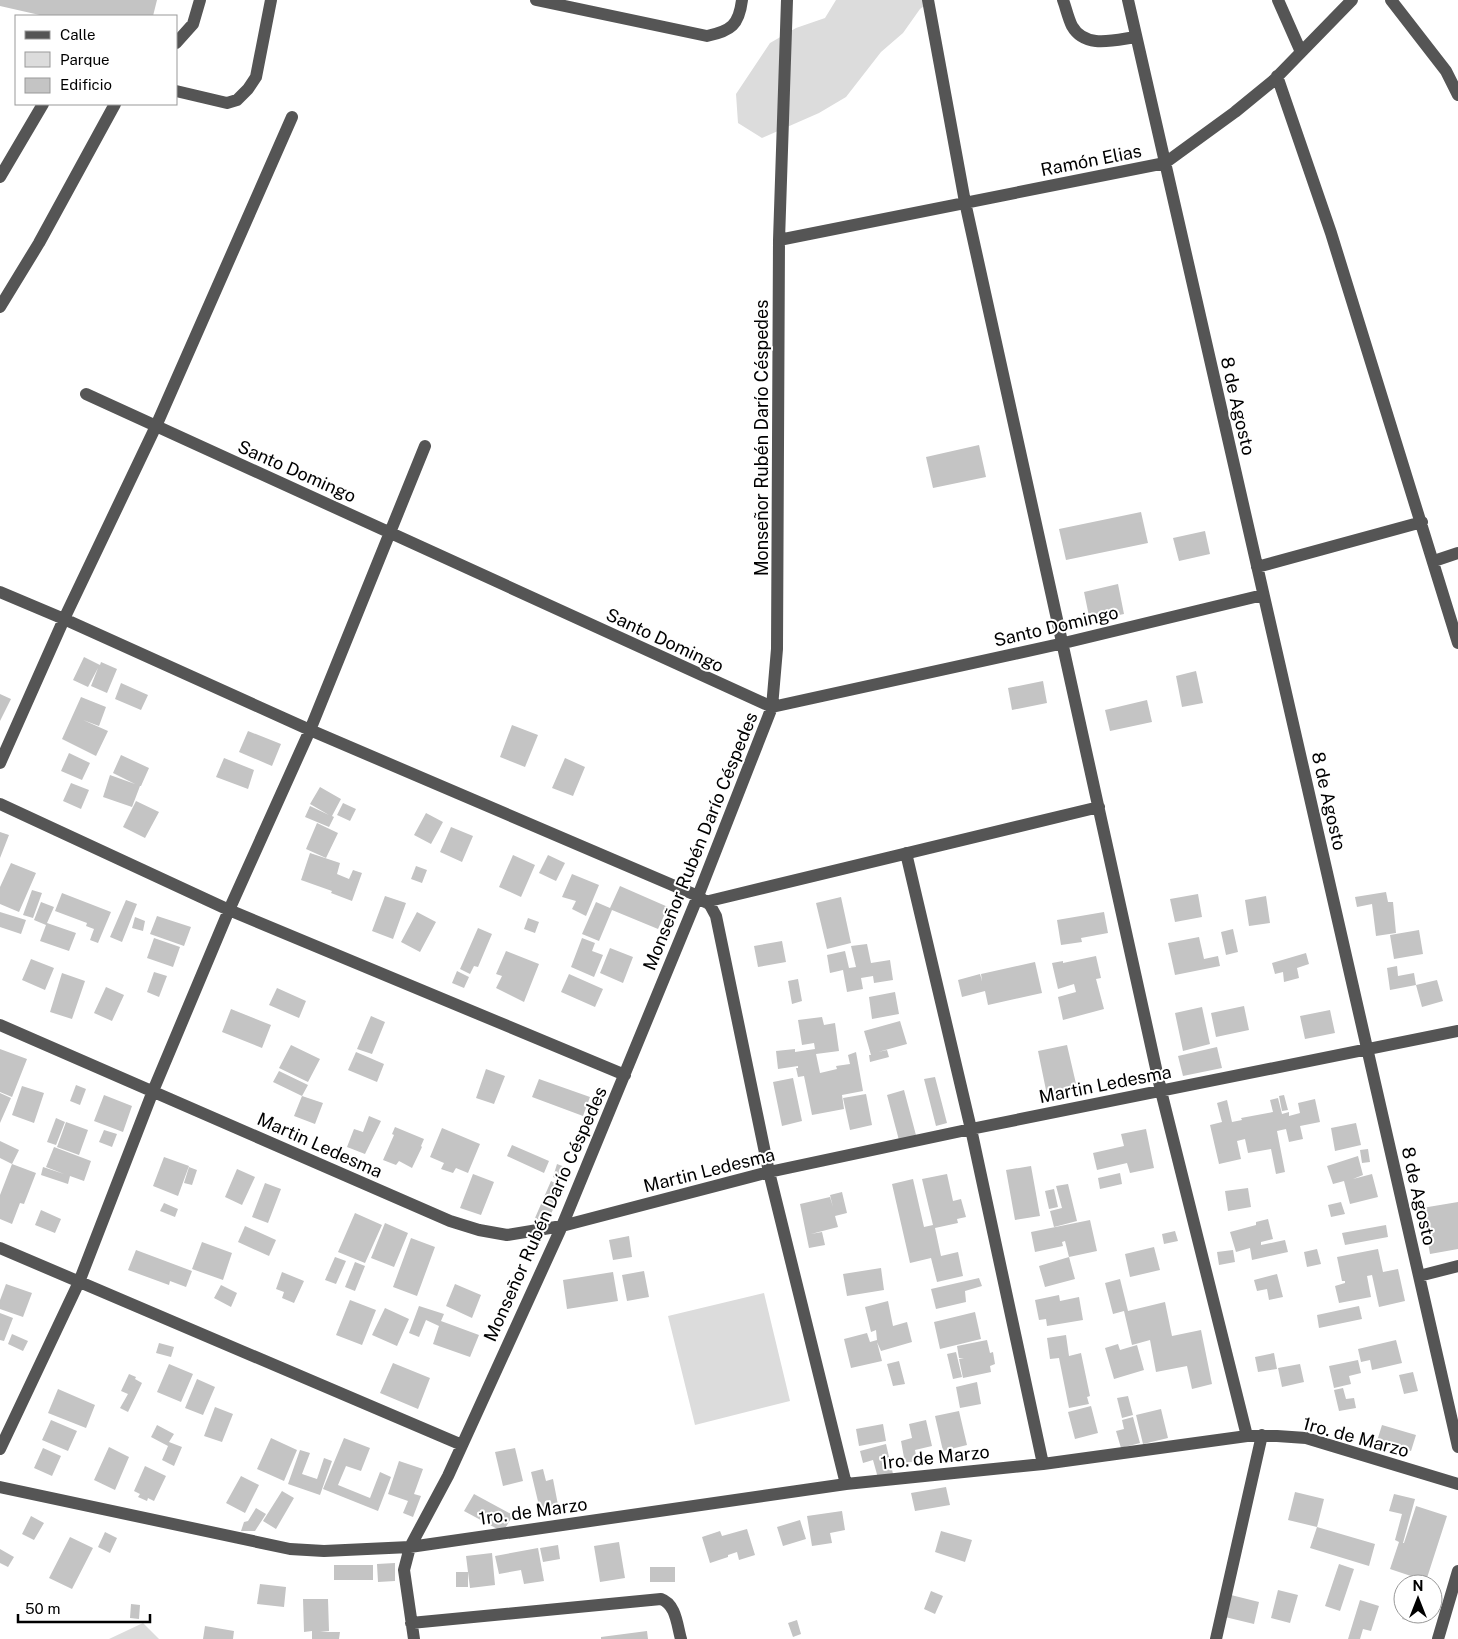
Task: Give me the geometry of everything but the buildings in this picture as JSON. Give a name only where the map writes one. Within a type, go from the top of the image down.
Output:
[{"type":"street","points":[[178,40],[193,24],[200,0]]},
{"type":"street","points":[[178,91],[227,103],[237,100],[256,77],[271,0]]},
{"type":"street","points":[[536,0],[707,36],[724,32],[733,25],[740,14],[742,0]]},
{"type":"street","name":"Monseñor Rubén Darío Céspedes","points":[[414,1639],[404,1570],[410,1547],[448,1476],[562,1226],[625,1075],[702,899],[772,708],[777,649],[779,240],[787,0]]},
{"type":"street","points":[[928,0],[965,202],[1162,1091],[1247,1436]]},
{"type":"street","points":[[1063,0],[1072,26],[1080,36],[1092,42],[1136,37]]},
{"type":"street","name":"8 de Agosto","points":[[1128,0],[1458,1447]]},
{"type":"street","points":[[1278,0],[1301,52]]},
{"type":"street","name":"Ramón Elias","points":[[779,240],[1165,163],[1235,112],[1277,76],[1352,0]]},
{"type":"street","points":[[1391,0],[1446,71],[1458,95]]},
{"type":"street","points":[[1277,76],[1332,234],[1458,642]]},
{"type":"street","points":[[0,176],[42,105]]},
{"type":"street","points":[[0,307],[39,243],[114,105]]},
{"type":"street","points":[[0,763],[64,619],[156,426],[292,117]]},
{"type":"street","name":"Santo Domingo","points":[[86,394],[772,708],[1064,643],[1263,595]]},
{"type":"street","points":[[0,1449],[79,1282],[153,1090],[229,910],[310,730],[425,446]]},
{"type":"street","points":[[1257,567],[1422,522]]},
{"type":"street","points":[[1434,561],[1458,553]]},
{"type":"street","points":[[0,592],[310,730],[702,899],[710,905],[716,916],[769,1172],[846,1484]]},
{"type":"street","points":[[0,804],[229,910],[625,1075]]},
{"type":"street","points":[[702,899],[1099,807]]},
{"type":"street","points":[[906,853],[971,1129],[1043,1464]]},
{"type":"street","name":"Martin Ledesma","points":[[0,1025],[441,1217],[472,1228],[507,1235],[562,1226],[769,1172],[971,1129],[1458,1031]]},
{"type":"street","points":[[0,1248],[462,1445]]},
{"type":"street","points":[[1419,1276],[1458,1266]]},
{"type":"street","name":"1ro. de Marzo","points":[[0,1487],[290,1549],[324,1551],[410,1547],[846,1484],[1043,1464],[1247,1436],[1306,1438],[1458,1484]]},
{"type":"street","points":[[1216,1639],[1262,1436]]},
{"type":"street","points":[[1438,1639],[1458,1571]]},
{"type":"street","points":[[412,1623],[661,1599],[673,1608],[681,1639]]},
{"type":"green space","points":[[836,0],[932,0],[920,9],[903,33],[881,52],[846,97],[819,113],[762,138],[738,123],[736,94],[770,43],[796,28],[825,18]]},
{"type":"green space","points":[[764,1293],[790,1401],[695,1425],[668,1316]]},
{"type":"green space","points":[[143,1623],[159,1639],[109,1639]]}]
